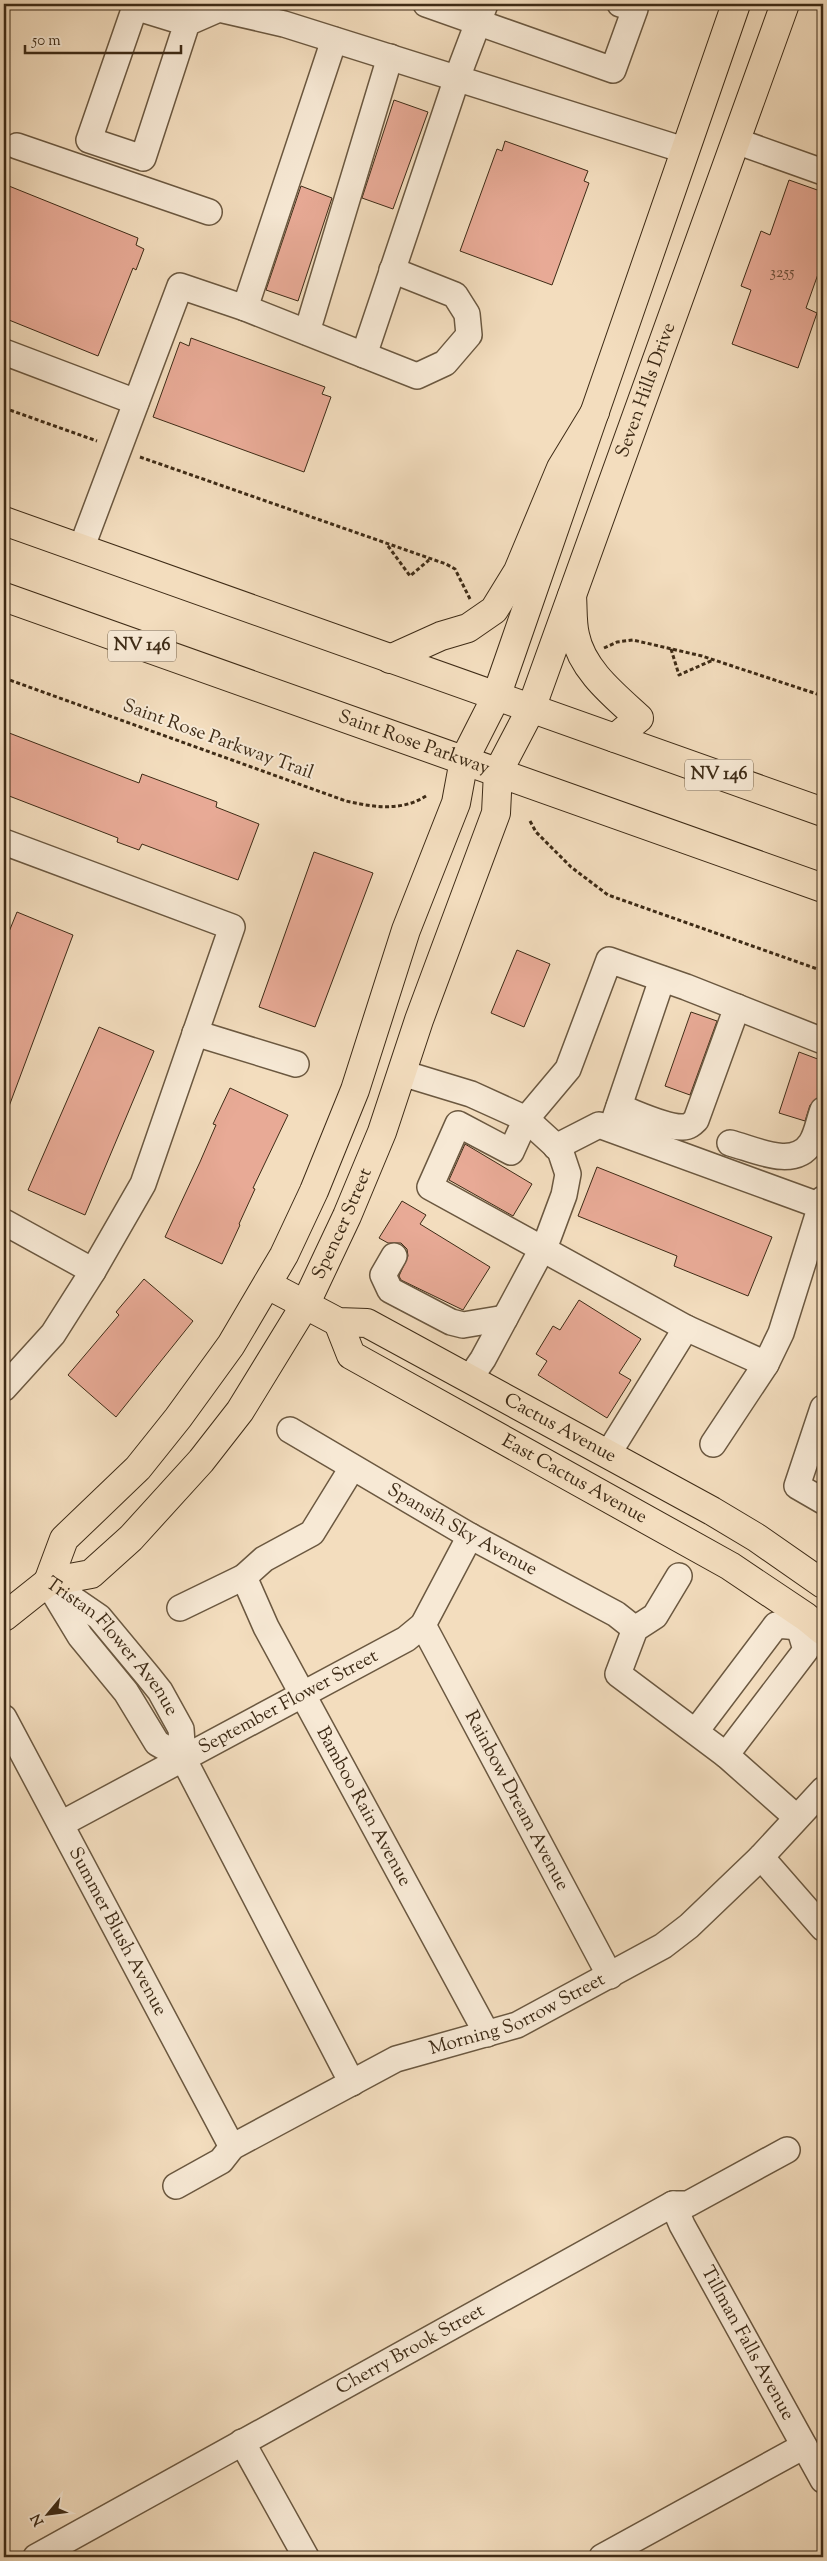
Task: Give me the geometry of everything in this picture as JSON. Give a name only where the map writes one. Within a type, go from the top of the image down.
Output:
[{"type":"main road","points":[[464,760],[496,697],[736,4]]},
{"type":"main road","name":"Seven Hills Drive","points":[[498,772],[531,709],[785,4]]},
{"type":"main road","points":[[390,659],[441,636],[468,628],[494,610],[518,572],[561,468],[595,412]]},
{"type":"main road","name":"NV 146","points":[[4,521],[823,812]]},
{"type":"main road","name":"Saint Rose Parkway","points":[[4,596],[823,888]]},
{"type":"main road","points":[[572,596],[574,634],[583,658],[608,690],[639,718],[615,738]]},
{"type":"main road","name":"Spencer Street","points":[[4,1617],[48,1582],[91,1574],[131,1538],[166,1500],[240,1412],[287,1295],[314,1191],[355,1090],[406,930],[456,803],[464,760]]},
{"type":"main road","name":"Spencer Street","points":[[48,1582],[64,1539],[138,1468],[225,1353],[287,1295],[364,1176],[422,1012],[496,813],[498,772]]},
{"type":"main road","name":"Cactus Avenue","points":[[287,1295],[338,1322],[367,1323],[470,1378],[712,1511],[757,1538],[823,1584]]},
{"type":"main road","name":"East Cactus Avenue","points":[[338,1322],[351,1356],[730,1566],[813,1622]]},
{"type":"main road","points":[[486,1430],[494,1428],[508,1429],[578,1462],[590,1465],[599,1462],[608,1454]]},
{"type":"main road","points":[[712,1511],[716,1523],[726,1535],[794,1588],[813,1622]]},
{"type":"street","points":[[426,4],[482,13],[613,70],[631,6]]},
{"type":"street","points":[[187,23],[143,158],[90,140],[136,7],[187,23],[219,9],[287,14],[334,40],[684,150]]},
{"type":"street","points":[[364,355],[457,78],[482,13]]},
{"type":"street","points":[[245,308],[334,40]]},
{"type":"street","points":[[306,332],[390,57]]},
{"type":"street","points":[[736,141],[823,172]]},
{"type":"street","points":[[17,146],[209,212]]},
{"type":"street","points":[[81,549],[180,286],[245,308],[417,376],[445,363],[469,335],[467,314],[455,295],[392,270]]},
{"type":"street","points":[[4,352],[136,402]]},
{"type":"street","points":[[4,842],[232,927],[143,1184],[93,1271],[53,1334],[4,1388]]},
{"type":"street","points":[[766,1364],[686,1328],[430,1187],[458,1124],[511,1152],[526,1118],[568,1069],[609,960],[823,1041]]},
{"type":"street","points":[[611,1130],[662,979]]},
{"type":"street","points":[[619,1107],[683,1128],[691,1125],[696,1120],[737,1007]]},
{"type":"street","points":[[195,1033],[296,1064]]},
{"type":"street","points":[[402,1073],[471,1094],[526,1118],[560,1150],[568,1174],[564,1195],[542,1248],[505,1318],[470,1378]]},
{"type":"street","points":[[730,1143],[779,1156],[794,1156],[803,1152],[811,1142],[823,1110]]},
{"type":"street","points":[[556,1147],[599,1125],[822,1202],[781,1333],[766,1364],[713,1444]]},
{"type":"street","points":[[4,1222],[93,1271]]},
{"type":"street","points":[[394,1256],[383,1275],[390,1290],[451,1322],[463,1325],[505,1318]]},
{"type":"street","points":[[608,1454],[686,1328]]},
{"type":"street","points":[[823,1408],[797,1486],[823,1501]]},
{"type":"street","name":"Spansih Sky Avenue","points":[[290,1430],[470,1536],[616,1614],[636,1629]]},
{"type":"street","points":[[180,1608],[244,1577],[264,1559],[312,1533],[352,1468]]},
{"type":"street","name":"September Flower Street","points":[[61,1824],[400,1642],[423,1625],[470,1536]]},
{"type":"street","points":[[679,1576],[655,1616],[636,1629],[618,1674],[726,1755],[796,1817]]},
{"type":"street","name":"Bamboo Rain Avenue","points":[[244,1577],[266,1627],[486,2034]]},
{"type":"street","name":"Tristan Flower Avenue","points":[[48,1582],[99,1617],[160,1691],[181,1729],[183,1758],[352,2083]]},
{"type":"street","name":"Tristan Flower Avenue","points":[[48,1582],[80,1636],[136,1706],[157,1743],[183,1758]]},
{"type":"street","points":[[696,1731],[776,1625],[813,1622],[806,1650],[726,1755]]},
{"type":"street","name":"Rainbow Dream Avenue","points":[[423,1625],[610,1976]]},
{"type":"street","points":[[119,1684],[140,1666]]},
{"type":"street","points":[[736,1678],[766,1702]]},
{"type":"street","name":"Summer Blush Avenue","points":[[4,1718],[232,2147]]},
{"type":"street","name":"Morning Sorrow Street","points":[[176,2186],[221,2161],[232,2147],[396,2058],[517,2025],[663,1946],[689,1926],[761,1857],[823,1790]]},
{"type":"street","points":[[761,1857],[823,1928]]},
{"type":"street","name":"Cherry Brook Street","points":[[36,2557],[673,2204],[688,2204],[787,2150]]},
{"type":"street","name":"Tillman Falls Avenue","points":[[673,2204],[682,2225],[823,2480]]},
{"type":"street","points":[[242,2442],[306,2557]]},
{"type":"street","points":[[602,2557],[804,2446]]},
{"type":"path","points":[[4,408],[98,442]]},
{"type":"path","points":[[134,455],[455,569],[471,601]]},
{"type":"path","points":[[387,544],[410,576],[430,559]]},
{"type":"path","points":[[599,651],[618,642],[633,640],[713,660],[823,696]]},
{"type":"path","points":[[671,649],[679,675],[713,660]]},
{"type":"path","name":"Saint Rose Parkway Trail","points":[[4,678],[346,801],[371,807],[391,807],[418,801],[426,796]]},
{"type":"path","points":[[530,821],[536,832],[571,867],[608,895],[823,971]]},
{"type":"building","points":[[394,100],[428,112],[393,209],[362,198]]},
{"type":"building","points":[[505,141],[588,171],[584,181],[589,183],[552,285],[460,251],[497,149],[502,151]]},
{"type":"building","points":[[789,180],[823,192],[823,260],[806,308],[817,313],[798,368],[732,344],[751,290],[741,286],[761,231],[770,235]]},
{"type":"building","points":[[4,184],[138,238],[136,245],[144,249],[136,270],[133,268],[98,356],[4,318]]},
{"type":"building","points":[[301,186],[332,198],[298,301],[266,290]]},
{"type":"building","points":[[191,338],[325,387],[322,394],[331,397],[304,472],[153,417],[180,342],[189,346]]},
{"type":"building","points":[[4,731],[139,783],[142,774],[217,802],[216,807],[259,824],[238,880],[142,844],[139,850],[117,842],[118,838],[4,794]]},
{"type":"building","points":[[314,852],[373,873],[315,1027],[259,1007]]},
{"type":"building","points":[[17,912],[73,935],[5,1117],[4,944]]},
{"type":"building","points":[[517,950],[550,964],[524,1027],[491,1013]]},
{"type":"building","points":[[691,1012],[717,1021],[690,1095],[665,1086]]},
{"type":"building","points":[[99,1027],[154,1051],[85,1215],[28,1190]]},
{"type":"building","points":[[799,1052],[823,1061],[823,1086],[820,1096],[810,1105],[805,1121],[779,1113]]},
{"type":"building","points":[[230,1088],[288,1115],[253,1188],[255,1189],[222,1264],[165,1237],[200,1162],[216,1125],[213,1124]]},
{"type":"building","points":[[465,1144],[532,1184],[513,1216],[449,1180]]},
{"type":"building","points":[[597,1167],[772,1237],[748,1296],[674,1266],[677,1256],[578,1216]]},
{"type":"building","points":[[402,1201],[426,1215],[420,1224],[490,1267],[463,1310],[401,1280],[399,1276],[408,1256],[407,1249],[401,1243],[388,1243],[379,1238]]},
{"type":"building","points":[[144,1279],[193,1321],[116,1417],[68,1375],[119,1315],[116,1312]]},
{"type":"building","points":[[579,1300],[641,1339],[619,1373],[631,1380],[607,1418],[538,1375],[547,1361],[536,1354],[553,1326],[560,1330]]}]
